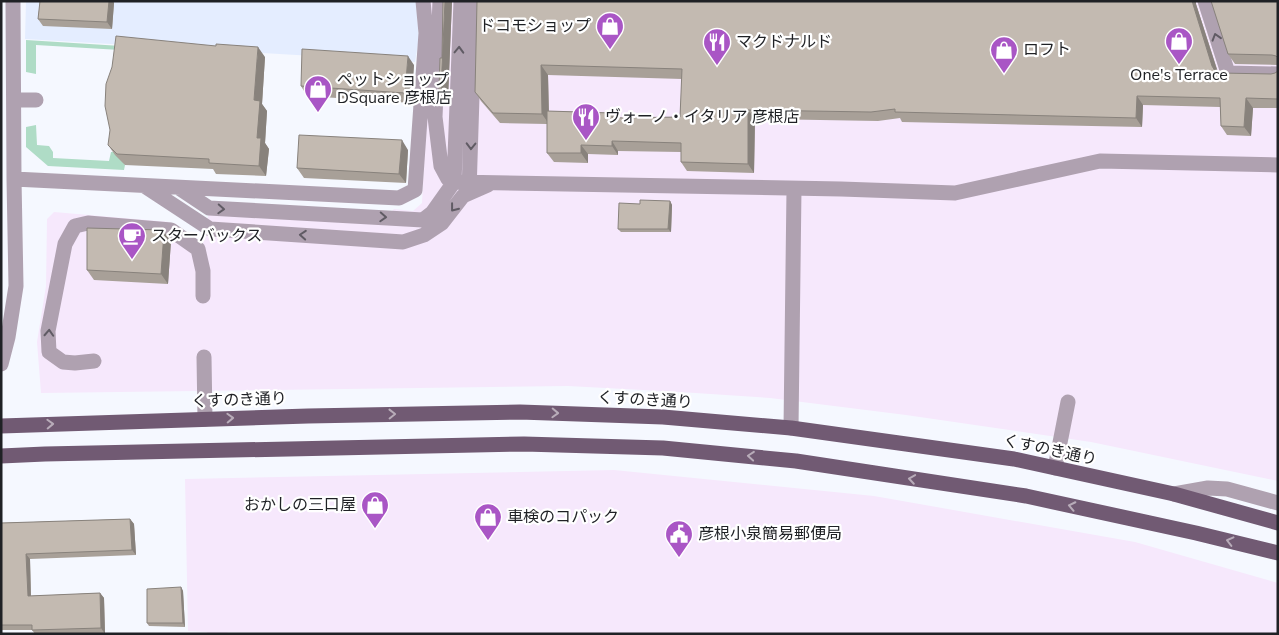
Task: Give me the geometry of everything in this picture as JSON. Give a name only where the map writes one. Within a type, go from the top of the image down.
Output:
[{"type":"main road","name":"くすのき通り","points":[[1,426],[308,416],[520,412],[663,417],[791,428],[1014,459],[1174,494],[1278,523]]},
{"type":"main road","points":[[1,456],[54,453],[524,444],[664,448],[796,460],[1026,496],[1278,553]]},
{"type":"street","points":[[1,364],[8,337],[16,286],[14,1]]},
{"type":"street","points":[[14,179],[178,188],[285,185],[399,198],[415,190],[426,33],[423,1]]},
{"type":"street","points":[[440,1],[435,117],[441,166],[448,179],[470,188],[494,183],[841,189],[955,193],[1100,162],[1278,165]]},
{"type":"street","points":[[145,186],[210,229],[403,242],[424,234],[442,223],[470,188],[464,99],[461,1]]},
{"type":"street","points":[[178,188],[209,208],[423,220],[432,213],[454,182],[475,1]]},
{"type":"street","points":[[1205,1],[1228,73],[1278,74]]},
{"type":"street","points":[[14,100],[36,100]]},
{"type":"street","points":[[791,428],[794,189]]},
{"type":"street","points":[[94,361],[62,362],[49,352],[48,331],[65,244],[75,226],[88,223],[171,230],[198,249],[203,271],[203,296]]},
{"type":"street","points":[[204,357],[204,419]]},
{"type":"street","points":[[1055,468],[1068,402]]},
{"type":"street","points":[[1174,494],[1208,488],[1227,490],[1278,503]]},
{"type":"shaded area","points":[[26,1],[416,1],[419,38],[415,62],[25,39]]},
{"type":"shaded area","points":[[428,1],[1278,1],[1278,481],[1091,442],[906,415],[770,398],[568,386],[41,393],[37,342],[46,286],[47,219],[54,212],[170,222],[201,242],[212,202],[391,212],[394,209],[413,211],[422,203],[430,31]]},
{"type":"shaded area","points":[[614,470],[874,496],[1135,542],[1278,583],[1278,634],[459,634],[228,632],[226,634],[208,634],[207,632],[188,631],[185,479]]},
{"type":"green space","points":[[26,40],[121,46],[120,50],[36,45],[36,74],[26,72]]},
{"type":"green space","points":[[36,125],[37,145],[49,146],[53,152],[53,158],[109,161],[111,152],[116,152],[125,165],[124,170],[48,166],[26,147],[26,127]]},
{"type":"building","points":[[40,1],[109,1],[107,22],[38,19]]},
{"type":"building","points":[[443,1],[445,1],[441,90],[439,90],[440,58],[442,58]]},
{"type":"building","points":[[477,1],[1192,1],[1215,71],[1221,73],[1271,74],[1278,71],[1278,99],[1246,98],[1244,127],[1221,126],[1220,98],[1137,96],[1136,118],[895,112],[895,109],[871,112],[748,110],[748,164],[681,162],[681,143],[612,141],[612,146],[581,145],[581,153],[547,153],[547,111],[612,113],[612,118],[680,117],[682,69],[541,65],[542,114],[493,113],[475,92]]},
{"type":"building","points":[[1211,1],[1278,1],[1278,58],[1272,55],[1228,54]]},
{"type":"building","points":[[116,36],[216,46],[216,44],[258,47],[254,100],[260,101],[257,138],[261,138],[259,166],[209,163],[209,159],[117,154],[108,145],[110,130],[105,106],[106,84],[112,67]]},
{"type":"building","points":[[302,49],[408,56],[405,93],[301,86]]},
{"type":"building","points":[[299,135],[402,140],[399,174],[297,168]]},
{"type":"building","points":[[640,200],[670,201],[668,229],[618,229],[619,203],[640,204]]},
{"type":"building","name":"スターバックス","points":[[87,228],[162,230],[164,232],[161,274],[87,270]]},
{"type":"building","points":[[130,519],[132,550],[26,554],[28,596],[100,593],[101,628],[32,630],[32,625],[1,625],[1,523]]},
{"type":"building","points":[[181,587],[183,623],[147,623],[147,589]]},
{"type":"place","name":"ドコモショップ","points":[[610,50]]},
{"type":"place","name":"One's Terrace","points":[[1179,65]]},
{"type":"place","name":"マクドナルド","points":[[717,66]]},
{"type":"place","name":"ロフト","points":[[1004,74]]},
{"type":"place","name":"ペットショップ DSquare 彦根店","points":[[318,113]]},
{"type":"place","name":"ヴォーノ・イタリア 彦根店","points":[[586,141]]},
{"type":"place","name":"スターバックス","points":[[132,260]]},
{"type":"place","name":"おかしの三口屋","points":[[375,529]]},
{"type":"place","name":"車検のコパック","points":[[488,541]]},
{"type":"place","name":"彦根小泉簡易郵便局","points":[[679,558]]}]
